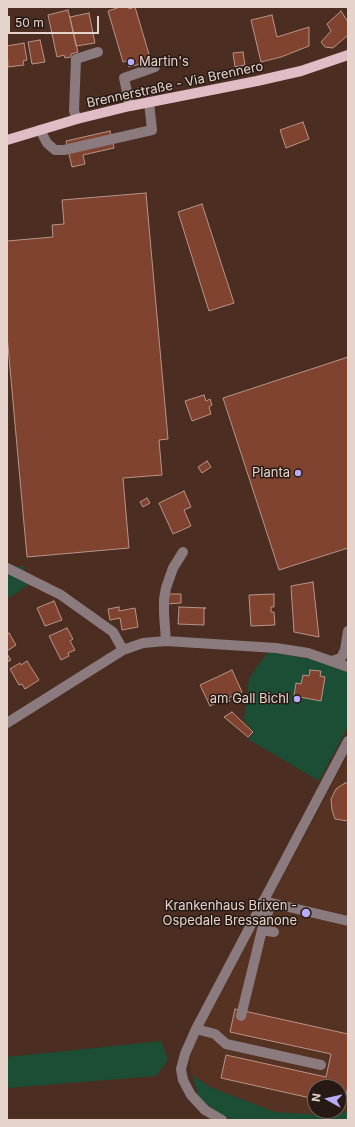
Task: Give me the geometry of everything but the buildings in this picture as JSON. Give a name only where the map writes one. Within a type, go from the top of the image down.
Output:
[{"type":"main road","name":"Brennerstraße - Via Brennero","points":[[7,140],[77,119],[130,106],[257,81],[301,71],[348,57]]},
{"type":"street","points":[[77,119],[74,111],[76,59],[98,52]]},
{"type":"street","points":[[130,106],[124,78],[155,67]]},
{"type":"street","points":[[40,130],[47,143],[55,150],[64,150],[152,130],[149,102]]},
{"type":"street","points":[[166,641],[164,614],[166,588],[173,568],[183,552]]},
{"type":"street","points":[[7,568],[61,595],[113,632],[123,650]]},
{"type":"street","points":[[332,660],[341,658],[345,650],[348,631]]},
{"type":"street","points":[[7,723],[123,650],[143,642],[166,641],[276,648],[308,653],[332,660],[348,667]]},
{"type":"street","points":[[222,1120],[205,1110],[191,1095],[183,1080],[181,1069],[183,1062],[196,1029],[348,741]]},
{"type":"street","points":[[263,902],[342,917]]},
{"type":"street","points":[[241,1016],[262,930],[269,910],[263,902]]},
{"type":"street","points":[[262,930],[274,932]]},
{"type":"street","points":[[196,1029],[215,1034],[226,1044],[321,1065]]},
{"type":"shaded area","name":"Krankenhaus Brixen - Ospedale Bressanone","points":[[348,755],[348,1110],[347,1079],[307,1079],[307,1114],[275,1112],[210,1087],[192,1075],[189,1061],[197,1038]]},
{"type":"green space","points":[[7,563],[16,567],[23,566],[28,585],[7,599]]},
{"type":"green space","name":"am Gall Bichl","points":[[268,652],[311,659],[348,672],[348,727],[319,781],[248,739],[254,732],[244,720],[249,678]]},
{"type":"green space","points":[[161,1041],[168,1060],[156,1076],[7,1088],[7,1057]]},
{"type":"green space","points":[[192,1075],[210,1087],[275,1112],[307,1114],[307,1119],[347,1119],[348,1110],[348,1120],[235,1120],[224,1116],[199,1097]]},
{"type":"place","name":"Martin's","points":[[131,62]]},
{"type":"place","name":"Planta","points":[[298,473]]},
{"type":"place","name":"am Gall Bichl","points":[[297,699]]},
{"type":"place","name":"Krankenhaus Brixen - Ospedale Bressanone","points":[[306,913]]}]
